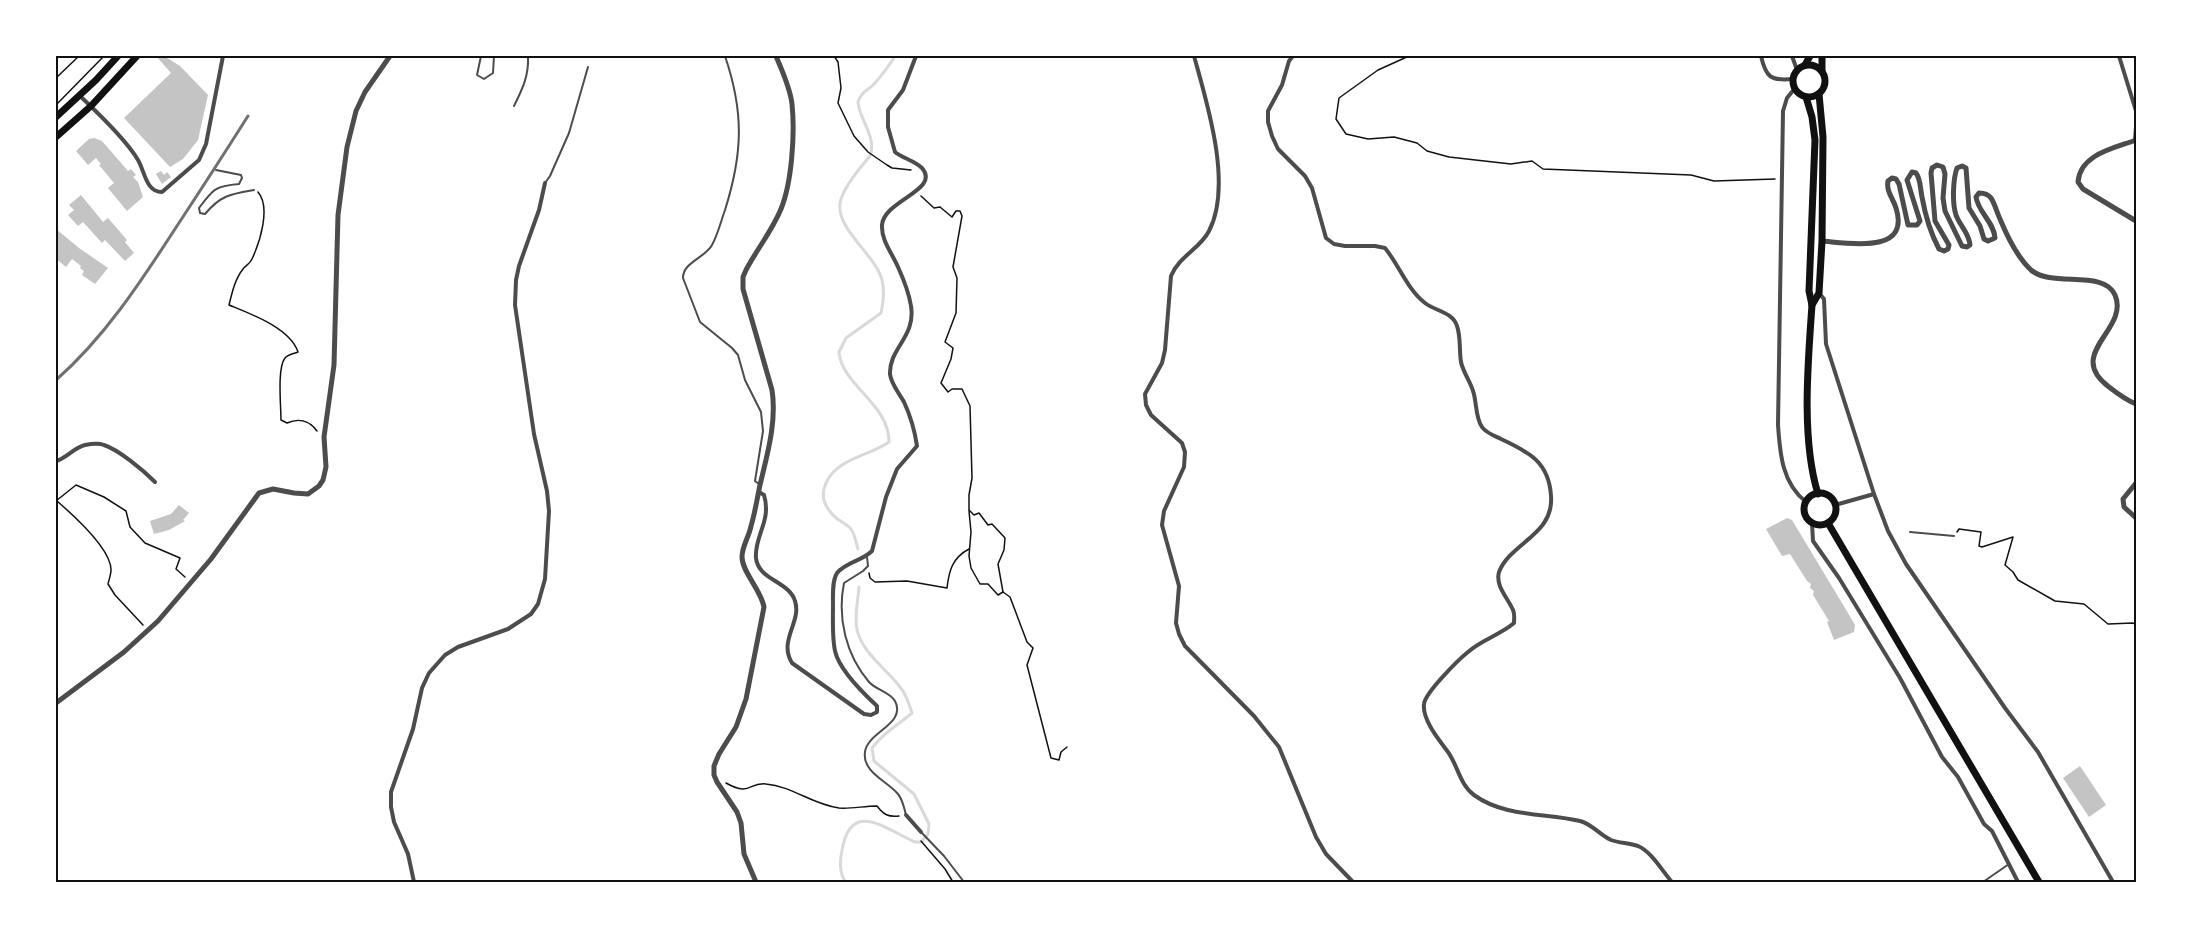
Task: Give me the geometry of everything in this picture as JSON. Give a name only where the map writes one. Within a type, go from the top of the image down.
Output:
[{"type":"main road","points":[[56,117],[80,96],[118,56]]},
{"type":"main road","points":[[56,137],[91,106],[137,56]]},
{"type":"main road","points":[[1810,56],[1805,65],[1797,70],[1793,79],[1795,88],[1806,96],[1819,94]]},
{"type":"main road","points":[[1812,305],[1818,293],[1822,241],[1823,137],[1819,94],[1825,86],[1822,56]]},
{"type":"main road","points":[[1805,65],[1814,66],[1822,71]]},
{"type":"main road","points":[[1806,96],[1815,140],[1809,291],[1812,305],[1808,413],[1812,475],[1818,494]]},
{"type":"main road","points":[[1818,494],[1831,498],[1835,505],[1835,513],[1828,523],[1821,525],[1812,523],[1804,512],[1806,502],[1813,495],[1818,494]]},
{"type":"main road","points":[[1828,523],[2038,882]]},
{"type":"street","points":[[80,96],[137,158],[150,188],[156,192],[162,192],[199,160],[206,144],[223,56]]},
{"type":"street","points":[[56,703],[124,652],[149,629],[192,583],[259,493],[273,489],[308,494],[319,486],[326,467],[324,437],[334,365],[338,215],[347,147],[356,111],[365,92],[390,56]]},
{"type":"street","points":[[756,882],[744,854],[741,823],[737,812],[717,782],[714,766],[736,727],[747,699],[764,607],[762,596],[743,565],[742,558],[767,459],[774,402],[746,303],[743,277],[782,208],[788,182],[792,103],[788,84],[776,56]]},
{"type":"street","points":[[759,488],[764,495],[766,513],[756,556],[757,566],[792,594],[796,603],[796,615],[786,648],[788,656],[792,663],[864,714],[872,715],[877,712],[877,706],[861,691],[838,661],[835,651],[833,626],[835,577],[845,566],[867,557],[872,551],[886,497],[897,469],[917,446],[905,404],[890,374],[894,356],[906,338],[910,325],[910,303],[898,267],[882,232],[882,222],[889,209],[918,190],[925,182],[925,174],[921,168],[895,152],[887,116],[888,110],[903,90],[916,56]]},
{"type":"street","points":[[1194,56],[1213,128],[1219,187],[1217,207],[1211,228],[1203,242],[1182,258],[1171,276],[1165,350],[1162,363],[1145,394],[1146,405],[1151,415],[1182,443],[1185,452],[1184,467],[1164,511],[1162,525],[1179,586],[1176,623],[1185,646],[1254,716],[1279,747],[1316,837],[1326,854],[1353,882]]},
{"type":"street","points":[[1293,56],[1289,61],[1282,85],[1268,111],[1268,122],[1278,149],[1305,176],[1312,188],[1326,238],[1334,244],[1345,246],[1384,248],[1417,296],[1427,305],[1450,316],[1457,323],[1461,364],[1473,391],[1482,427],[1489,433],[1527,450],[1540,463],[1548,476],[1552,498],[1548,519],[1537,533],[1508,558],[1498,574],[1500,587],[1514,612],[1514,623],[1503,632],[1468,651],[1430,692],[1424,704],[1428,723],[1452,758],[1463,782],[1472,794],[1487,803],[1534,815],[1581,821],[1612,840],[1647,851],[1672,882]]},
{"type":"street","points":[[1761,56],[1764,70],[1768,75],[1779,80],[1793,79]]},
{"type":"street","points":[[1792,56],[1797,70]]},
{"type":"street","points":[[2119,56],[2136,111]]},
{"type":"street","points":[[1795,88],[1787,98],[1783,111],[1778,416],[1780,454],[1791,487],[1806,502]]},
{"type":"street","points":[[2136,127],[2136,140],[2097,155],[2082,168],[2078,182],[2083,189],[2136,221]]},
{"type":"street","points":[[1822,241],[1863,245],[1876,244],[1891,237],[1896,231],[1898,222],[1896,208],[1887,187],[1888,181],[1892,178],[1899,184],[1908,225],[1917,225],[1920,221],[1907,180],[1912,172],[1919,177],[1922,198],[1934,240],[1939,249],[1944,251],[1948,249],[1949,245],[1939,230],[1934,210],[1931,173],[1932,168],[1937,165],[1943,167],[1945,174],[1943,198],[1945,211],[1962,246],[1967,248],[1970,245],[1969,238],[1956,214],[1955,202],[1955,173],[1957,168],[1962,166],[1966,168],[1969,208],[1988,242],[1995,238],[1994,231],[1977,203],[1976,197],[1980,193],[1991,198],[2001,222],[2021,257],[2037,274],[2046,278],[2094,281],[2114,291],[2117,298],[2115,319],[2098,345],[2093,368],[2106,385],[2136,404]]},
{"type":"street","points":[[414,882],[408,854],[394,822],[391,792],[413,729],[422,688],[429,673],[445,655],[458,647],[508,629],[531,614],[538,604],[545,579],[549,511],[547,491],[534,434],[515,305],[519,266],[539,210],[545,183]]},
{"type":"street","points":[[1818,293],[1824,299],[1826,344],[1888,531],[1906,564],[2038,752],[2113,882]]},
{"type":"street","points":[[56,462],[75,449],[86,445],[104,445],[141,468],[155,482]]},
{"type":"street","points":[[2136,483],[2123,499],[2124,507],[2136,518]]},
{"type":"street","points":[[1835,505],[1874,494]]},
{"type":"street","points":[[1812,523],[1813,541],[1839,578],[1920,713],[1938,750],[1958,777],[2018,882]]},
{"type":"street","points":[[906,815],[921,832]]},
{"type":"lane","points":[[481,56],[477,75],[484,79],[493,73],[495,56]]},
{"type":"lane","points":[[514,106],[524,86],[528,71],[528,56]]},
{"type":"lane","points":[[725,56],[732,75],[740,121],[734,179],[711,246],[686,267],[683,278],[700,322],[738,355],[745,380],[761,412],[763,432],[755,481],[759,488]]},
{"type":"lane","points":[[545,183],[569,133],[588,67]]},
{"type":"lane","points":[[216,170],[236,173],[242,178],[239,184],[221,186],[213,190],[200,208],[200,213],[205,214],[228,194],[254,190]]},
{"type":"lane","points":[[1910,532],[1954,536]]},
{"type":"lane","points":[[867,557],[868,566],[844,583],[842,618],[845,638],[856,663],[869,682],[895,700],[897,710],[892,723],[871,738],[865,750],[865,758],[870,769],[898,794],[906,815]]},
{"type":"lane","points":[[921,832],[964,882]]},
{"type":"lane","points":[[1983,882],[2009,864]]},
{"type":"path","points":[[56,78],[79,56]]},
{"type":"path","points":[[56,105],[104,56]]},
{"type":"path","points":[[834,56],[838,62],[842,88],[838,103],[854,136],[868,152],[892,168],[911,170],[916,164]]},
{"type":"path","points":[[1409,56],[1378,70],[1339,98],[1336,119],[1346,134],[1368,139],[1394,136],[1417,142],[1427,151],[1449,157],[1511,164],[1532,161],[1543,169],[1691,175],[1714,181],[1781,179]]},
{"type":"path","points":[[925,182],[927,186],[921,197],[934,208],[940,207],[952,217],[956,211],[960,211],[962,216],[952,267],[957,278],[956,313],[945,342],[953,348],[942,383],[948,392],[952,389],[962,389],[970,406],[972,478],[968,519],[971,532],[969,549],[971,568],[980,584],[988,584],[998,595],[1004,592]]},
{"type":"path","points":[[254,190],[260,192],[263,202],[264,227],[251,262],[243,269],[234,287],[229,305],[270,323],[296,346],[298,352],[284,359],[280,378],[281,420],[287,423],[293,420],[312,424],[324,437]]},
{"type":"path","points":[[149,629],[115,595],[108,584],[111,569],[102,549],[69,511],[56,501],[76,485],[118,505],[126,512],[130,527],[145,543],[180,558],[176,569],[192,583]]},
{"type":"path","points":[[969,510],[974,515],[979,513],[988,525],[992,524],[1005,538],[1004,550],[998,564],[1004,592],[1010,597],[1027,642],[1033,648],[1027,665],[1051,758],[1059,760],[1061,752],[1067,747]]},
{"type":"path","points":[[1954,536],[1959,529],[1981,532],[1979,546],[1982,548],[2013,537],[2005,565],[2018,580],[2055,601],[2084,604],[2109,624],[2136,625]]},
{"type":"path","points":[[868,566],[870,578],[875,582],[907,581],[947,588],[952,564],[969,549]]},
{"type":"path","points":[[717,782],[725,782],[736,789],[747,789],[764,783],[839,808],[877,806],[883,814],[891,817],[906,815]]},
{"type":"path","points":[[914,825],[922,844],[945,868],[953,882]]},
{"type":"building","points":[[158,56],[164,56],[180,66],[208,95],[198,140],[183,159],[170,167],[124,118],[171,73]]},
{"type":"building","points":[[89,139],[102,141],[128,171],[131,169],[136,175],[133,177],[138,182],[143,197],[127,211],[108,188],[114,183],[96,158],[88,165],[76,151]]},
{"type":"building","points":[[161,171],[164,175],[167,172],[171,177],[162,184],[156,174]]},
{"type":"building","points":[[81,195],[103,222],[108,218],[127,240],[125,242],[134,253],[125,261],[105,240],[102,243],[83,222],[78,226],[68,215],[74,210],[69,205]]},
{"type":"building","points":[[56,229],[108,268],[95,284],[82,275],[84,271],[80,268],[81,266],[72,259],[66,267],[56,259]]},
{"type":"building","points":[[179,505],[189,513],[183,520],[185,521],[169,530],[154,534],[150,521],[171,514]]},
{"type":"building","points":[[1787,518],[1792,520],[1848,613],[1855,625],[1854,632],[1834,640],[1827,622],[1829,621],[1813,595],[1811,584],[1790,554],[1782,556],[1766,529]]},
{"type":"building","points":[[2080,766],[2106,805],[2089,817],[2063,778]]},
{"type":"waterway","points":[[858,549],[852,530],[834,516],[828,508],[823,493],[834,471],[851,460],[889,442],[882,416],[848,375],[839,352],[846,338],[881,313],[883,289],[878,270],[848,230],[840,209],[846,188],[870,156],[872,149],[870,135],[858,102],[895,56]]},
{"type":"waterway","points":[[846,882],[841,871],[841,854],[847,834],[853,825],[862,821],[871,822],[915,842],[921,842],[928,834],[929,824],[914,794],[874,761],[872,748],[886,733],[912,713],[902,690],[870,654],[860,639],[856,619],[859,587]]},
{"type":"railway","points":[[56,380],[106,328],[135,289],[248,116]]}]
